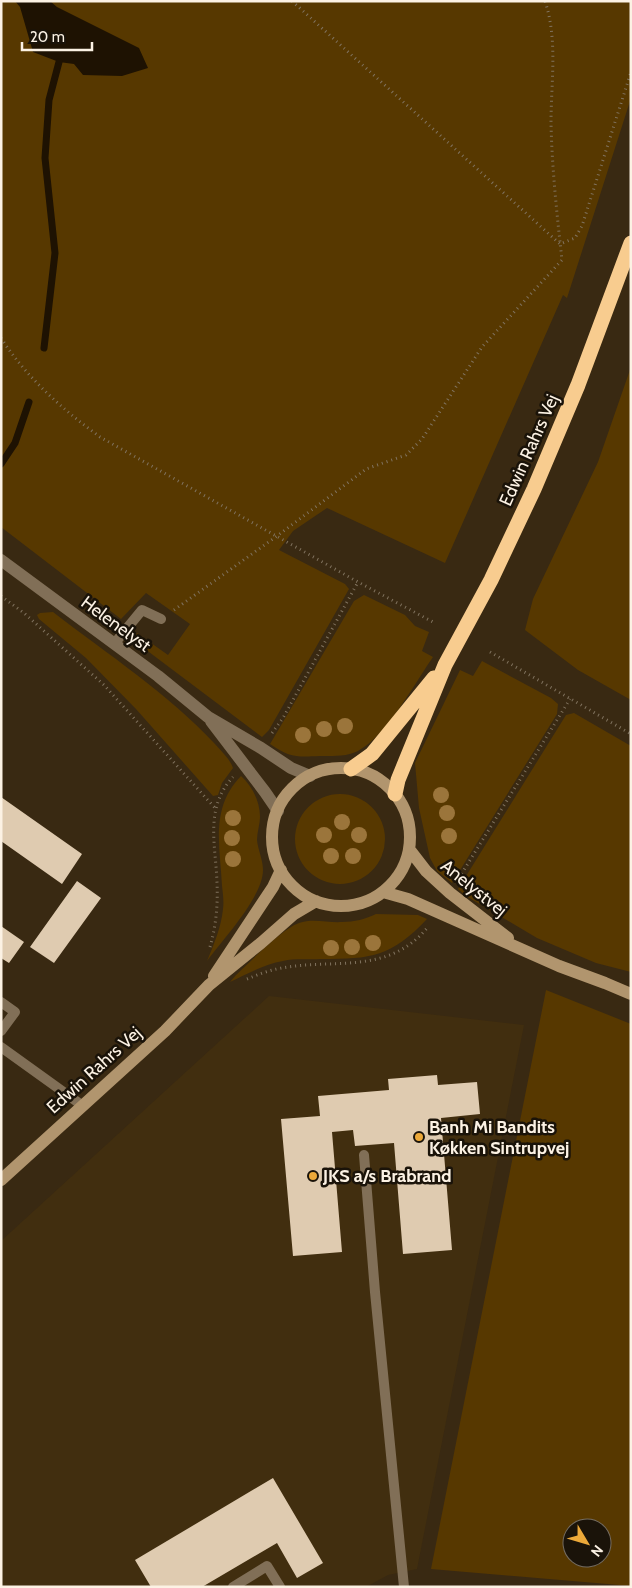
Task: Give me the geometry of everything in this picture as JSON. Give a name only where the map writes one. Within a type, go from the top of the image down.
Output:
[{"type":"highway","name":"Edwin Rahrs Vej","points":[[444,665],[491,580],[534,489],[578,385],[631,243]]},
{"type":"highway","points":[[350,769],[372,754],[444,665]]},
{"type":"highway","points":[[395,794],[398,780],[444,665]]},
{"type":"street","name":"Helenelyst","points":[[1,560],[158,676],[208,717],[261,748],[290,768],[310,776]]},
{"type":"street","name":"Helenelyst","points":[[208,717],[278,811]]},
{"type":"street","points":[[350,769],[367,774],[383,782],[401,802],[410,830],[409,849],[400,873],[383,892],[351,906],[328,905],[302,894],[290,883],[281,870],[273,847],[272,835],[278,811],[291,791],[310,776],[330,770],[350,769]]},
{"type":"street","name":"Anelystvej","points":[[409,849],[426,871],[522,949]]},
{"type":"street","name":"Edwin Rahrs Vej","points":[[209,985],[273,887],[281,870]]},
{"type":"street","name":"Anelystvej","points":[[383,892],[408,899],[559,966],[631,994]]},
{"type":"street","name":"Edwin Rahrs Vej","points":[[1,1180],[165,1031],[209,985],[294,914],[316,901]]},
{"type":"street","name":"Anelystvej","points":[[606,983],[631,988]]},
{"type":"lane","points":[[114,644],[142,610],[162,619]]},
{"type":"lane","points":[[1,1002],[15,1012],[1,1031]]},
{"type":"lane","points":[[1,1047],[83,1106]]},
{"type":"lane","points":[[364,1155],[375,1292],[404,1587]]},
{"type":"lane","points":[[233,1587],[267,1566],[280,1587]]},
{"type":"path","points":[[292,1],[560,244]]},
{"type":"path","points":[[162,619],[366,469],[406,455],[422,439],[482,347],[562,260],[551,124],[553,45],[545,1]]},
{"type":"path","points":[[560,244],[575,238],[582,226],[631,72]]},
{"type":"path","points":[[1,338],[41,388],[70,415],[100,436],[358,582],[433,622]]},
{"type":"path","points":[[261,748],[282,718],[358,582]]},
{"type":"path","points":[[1,596],[24,613],[104,685],[215,808]]},
{"type":"path","points":[[490,652],[631,734]]},
{"type":"path","points":[[450,892],[570,699]]},
{"type":"path","points":[[208,954],[217,914],[213,834],[215,808],[228,782],[244,766]]},
{"type":"path","points":[[245,979],[277,969],[364,963],[391,956],[419,938],[438,913]]},
{"type":"shaded area","points":[[1,1],[631,1],[631,98],[567,298],[563,295],[445,563],[327,508],[293,531],[279,550],[345,584],[349,589],[269,730],[262,737],[133,640],[137,633],[168,655],[190,624],[146,593],[121,619],[1,527]]},
{"type":"shaded area","points":[[15,1],[50,1],[57,7],[139,48],[148,68],[122,76],[83,75],[74,64],[59,62],[33,52],[20,7]]},
{"type":"shaded area","points":[[631,367],[631,700],[578,670],[525,630],[533,599],[598,462]]},
{"type":"shaded area","points":[[364,595],[405,615],[415,626],[429,632],[422,651],[433,657],[390,721],[371,742],[357,752],[336,756],[299,756],[283,752],[270,744],[354,601]]},
{"type":"shaded area","points":[[53,612],[178,708],[223,752],[233,768],[222,783],[218,795],[213,796],[136,709],[86,658],[39,619],[37,615]]},
{"type":"shaded area","points":[[482,661],[551,698],[558,704],[557,714],[452,883],[437,871],[430,858],[419,808],[415,763],[460,670],[473,676]]},
{"type":"shaded area","points":[[574,713],[631,746],[631,972],[596,963],[537,938],[466,896],[458,889],[566,715]]},
{"type":"shaded area","points":[[241,776],[249,784],[259,805],[260,817],[257,840],[263,866],[261,881],[250,905],[207,961],[219,929],[223,906],[219,842],[221,814],[231,788]]},
{"type":"shaded area","points":[[340,794],[357,798],[372,807],[381,822],[385,839],[381,856],[372,871],[357,880],[340,884],[323,880],[308,871],[299,856],[295,839],[299,822],[308,807],[323,798]]},
{"type":"shaded area","points":[[376,914],[418,915],[427,919],[402,941],[380,953],[354,958],[297,959],[276,962],[230,982],[258,954],[292,926],[310,921],[351,921],[364,919]]},
{"type":"shaded area","points":[[546,990],[631,1024],[631,1586],[431,1569]]},
{"type":"shaded area","points":[[269,996],[524,1025],[417,1569],[388,1575],[366,1587],[1,1587],[1,1241]]},
{"type":"building","points":[[1,797],[82,854],[62,884],[1,841]]},
{"type":"building","points":[[77,881],[101,898],[54,963],[30,947]]},
{"type":"building","points":[[1,926],[24,942],[9,963],[1,958]]},
{"type":"building","points":[[437,1075],[438,1085],[477,1082],[480,1114],[441,1118],[452,1250],[403,1254],[394,1143],[355,1146],[353,1130],[332,1132],[342,1252],[293,1256],[281,1119],[320,1116],[318,1096],[389,1090],[388,1079]]},
{"type":"building","points":[[273,1478],[323,1563],[297,1578],[277,1543],[202,1587],[151,1587],[135,1560]]},
{"type":"waterway","points":[[44,348],[55,253],[45,158],[49,100],[59,62]]},
{"type":"waterway","points":[[1,464],[15,443],[29,402]]},
{"type":"place","name":"Banh Mi Bandits Køkken Sintrupvej","points":[[419,1137]]},
{"type":"place","name":"JKS a/s Brabrand","points":[[313,1176]]}]
